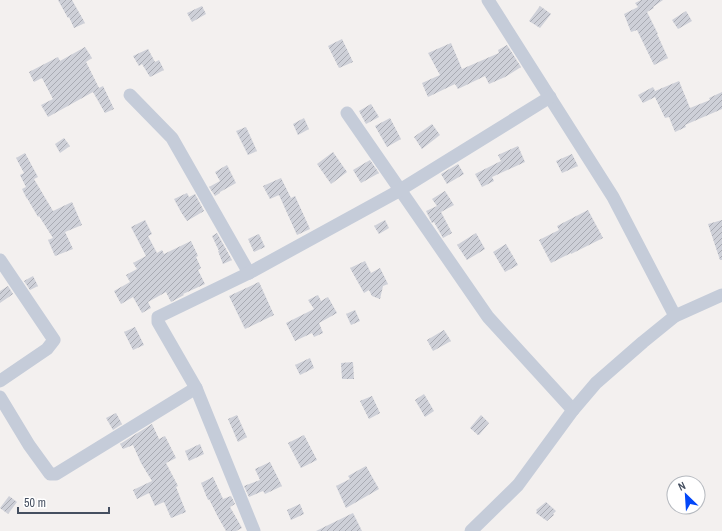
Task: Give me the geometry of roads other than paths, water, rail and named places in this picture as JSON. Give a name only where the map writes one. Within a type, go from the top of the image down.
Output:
[{"type":"street","points":[[488,0],[613,196],[675,316]]},
{"type":"street","points":[[130,94],[172,138],[249,273]]},
{"type":"street","points":[[254,531],[196,388],[158,322],[158,317],[249,273],[400,190],[550,97]]},
{"type":"street","points":[[348,113],[488,317],[573,410]]},
{"type":"street","points":[[0,260],[54,340],[47,349],[0,381]]},
{"type":"street","points":[[470,531],[518,485],[573,410],[596,383],[675,316],[722,295]]},
{"type":"street","points":[[0,398],[29,445],[50,474],[56,474],[196,388]]}]
